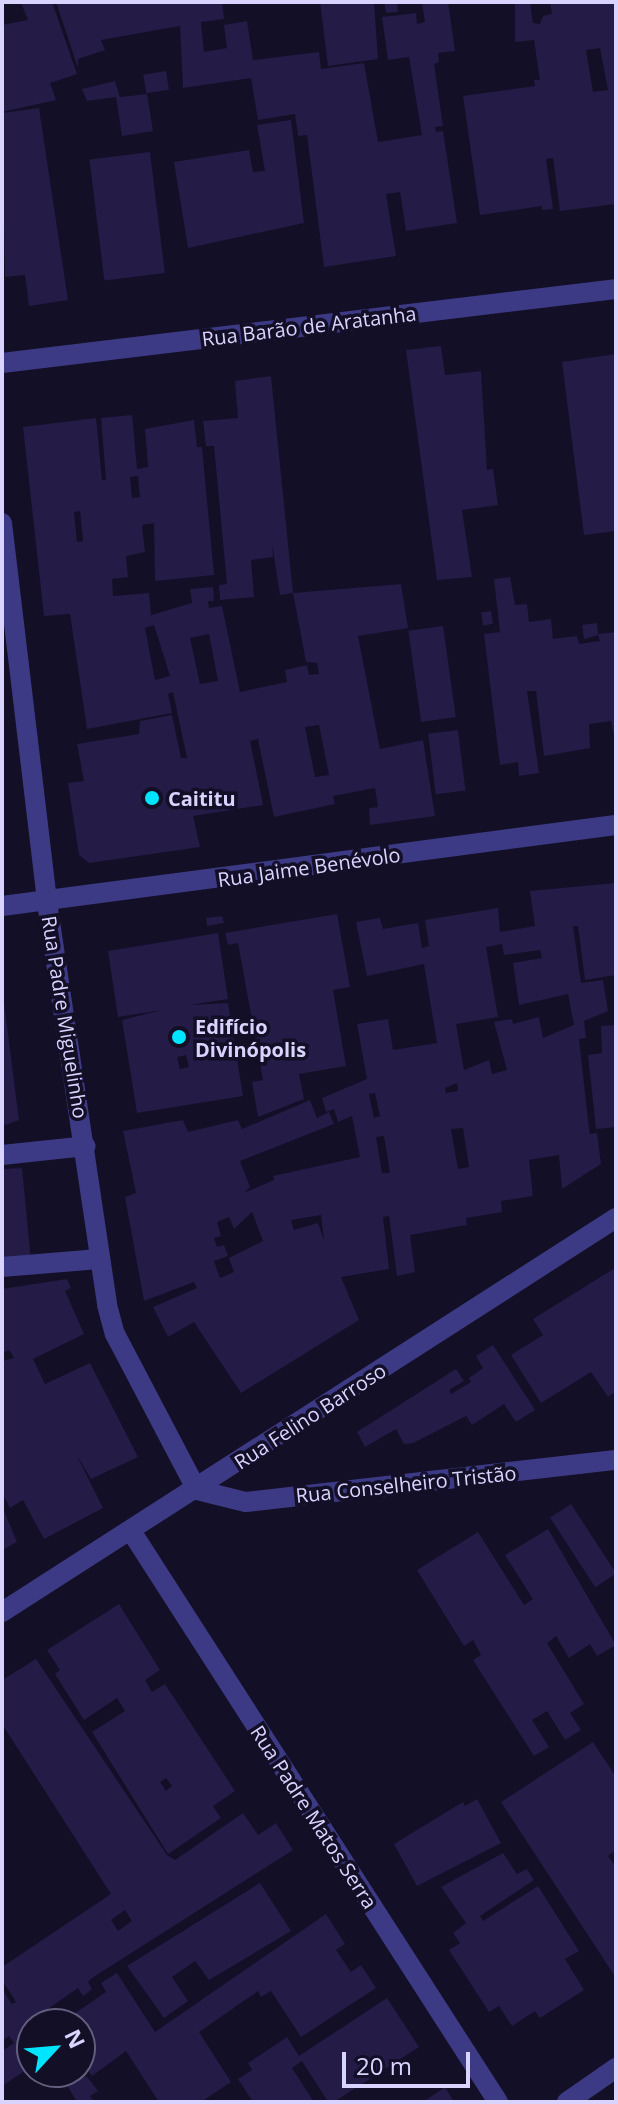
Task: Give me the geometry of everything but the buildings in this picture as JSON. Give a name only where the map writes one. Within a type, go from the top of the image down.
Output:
[{"type":"street","name":"Rua Barão de Aratanha","points":[[2,363],[616,289]]},
{"type":"street","name":"Rua Padre Miguelinho","points":[[2,523],[47,902],[86,1146],[99,1259],[115,1334],[197,1490]]},
{"type":"street","name":"Rua Jaime Benévolo","points":[[2,906],[616,825]]},
{"type":"street","points":[[2,1155],[86,1146]]},
{"type":"street","name":"Rua Felino Barroso","points":[[2,1612],[197,1490],[616,1218]]},
{"type":"street","points":[[2,1267],[99,1259]]},
{"type":"street","name":"Rua Conselheiro Tristão","points":[[197,1490],[246,1502],[616,1460]]},
{"type":"street","name":"Rua Padre Matos Serra","points":[[131,1531],[498,2102]]},
{"type":"street","points":[[567,2102],[616,2068]]},
{"type":"place","name":"Caititu","points":[[152,798]]},
{"type":"place","name":"Edifício Divinópolis","points":[[179,1037]]}]
